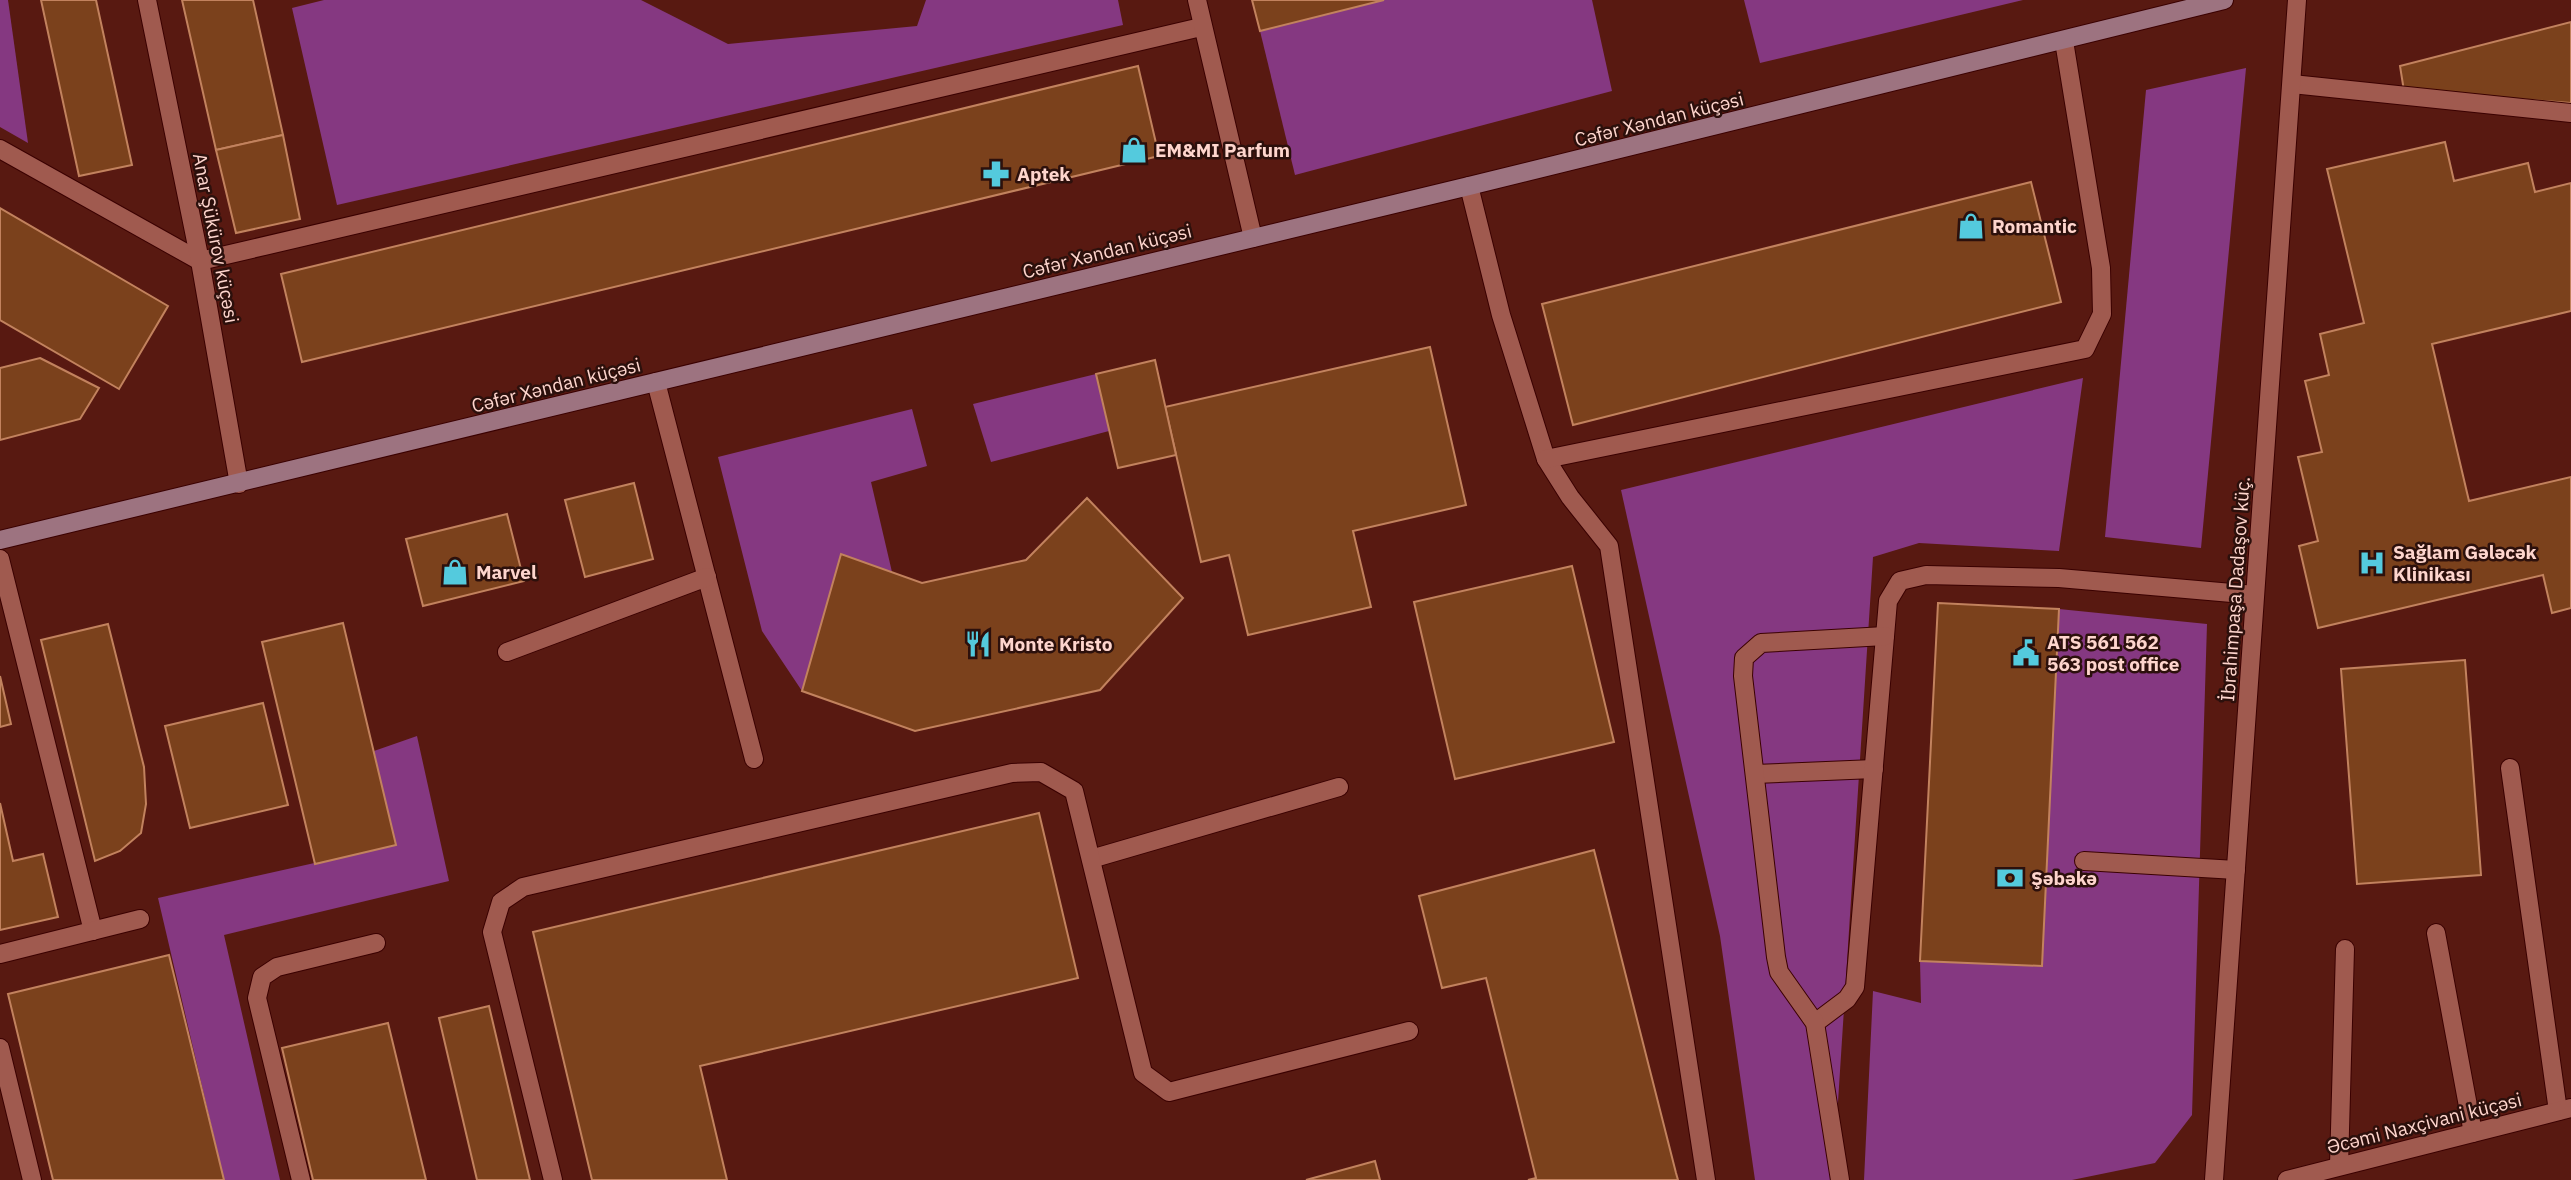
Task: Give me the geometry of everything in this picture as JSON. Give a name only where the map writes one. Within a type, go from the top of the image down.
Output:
[{"type":"main road","name":"Cəfər Xəndan küçəsi","points":[[0,540],[1469,186],[2224,0]]},
{"type":"street","name":"Anar Şükürov küçəsi","points":[[147,0],[201,261],[239,484]]},
{"type":"street","points":[[1197,0],[1253,238]]},
{"type":"street","name":"İbrahimpaşa Dadaşov küç.","points":[[2214,1180],[2297,0]]},
{"type":"street","points":[[0,149],[201,261],[1202,27]]},
{"type":"street","points":[[1546,459],[2085,349],[2102,314],[2101,268],[2064,41]]},
{"type":"street","points":[[2292,84],[2571,113]]},
{"type":"street","points":[[1469,186],[1501,315],[1546,459],[1570,497],[1609,546],[1699,1151],[1706,1180]]},
{"type":"street","points":[[656,382],[754,758]]},
{"type":"street","points":[[0,559],[93,931]]},
{"type":"street","points":[[1815,1023],[1847,999],[1855,987],[1888,601],[1900,581],[1926,575],[2059,578],[2255,595]]},
{"type":"street","points":[[507,652],[707,577]]},
{"type":"street","points":[[1840,1180],[1815,1023],[1779,972],[1743,676],[1744,658],[1762,643],[1885,636]]},
{"type":"street","points":[[2510,768],[2565,1110]]},
{"type":"street","points":[[1755,774],[1874,769]]},
{"type":"street","points":[[553,1180],[492,932],[501,902],[523,887],[1021,773],[1041,772],[1074,790],[1143,1073],[1170,1092],[1409,1031]]},
{"type":"street","points":[[1091,859],[1339,787]]},
{"type":"street","points":[[2084,861],[2236,870]]},
{"type":"street","points":[[0,954],[141,919]]},
{"type":"street","points":[[2436,933],[2473,1133]]},
{"type":"street","points":[[301,1180],[257,998],[262,977],[276,967],[376,943]]},
{"type":"street","points":[[2339,1166],[2345,949]]},
{"type":"street","points":[[0,1048],[32,1180]]},
{"type":"street","name":"Əcəmi Naxçivani küçəsi","points":[[2287,1180],[2565,1110]]},
{"type":"shaded area","points":[[0,0],[8,0],[28,143],[0,127]]},
{"type":"shaded area","points":[[324,0],[641,0],[728,44],[917,26],[926,0],[1118,0],[1123,25],[337,205],[292,8]]},
{"type":"shaded area","points":[[1384,0],[1592,0],[1612,91],[1295,175],[1260,31]]},
{"type":"shaded area","points":[[1744,0],[2023,0],[1760,63]]},
{"type":"shaded area","points":[[2246,68],[2201,548],[2105,537],[2146,90]]},
{"type":"shaded area","points":[[1096,374],[1109,431],[991,462],[973,404]]},
{"type":"shaded area","points":[[2083,378],[2059,551],[1919,543],[1873,557],[1833,1180],[1755,1180],[1720,936],[1621,490]]},
{"type":"shaded area","points":[[912,409],[927,466],[871,482],[892,572],[841,554],[802,691],[762,631],[718,457]]},
{"type":"shaded area","points":[[2059,609],[2207,624],[2192,1115],[2155,1163],[2072,1180],[1864,1180],[1873,991],[1921,1003],[1920,961],[2042,966]]},
{"type":"shaded area","points":[[417,736],[449,881],[224,935],[280,1180],[224,1180],[158,898],[395,845],[374,751]]},
{"type":"building","points":[[41,0],[96,0],[132,165],[79,176]]},
{"type":"building","points":[[182,0],[253,0],[283,135],[216,150]]},
{"type":"building","points":[[1252,0],[1384,0],[1260,31]]},
{"type":"building","points":[[2571,22],[2571,103],[2404,91],[2400,66]]},
{"type":"building","points":[[1138,66],[1159,156],[302,362],[281,274]]},
{"type":"building","points":[[283,135],[300,219],[236,233],[216,150]]},
{"type":"building","points":[[2445,142],[2454,181],[2528,163],[2535,192],[2571,183],[2571,311],[2432,344],[2469,501],[2571,477],[2571,608],[2552,613],[2543,575],[2318,628],[2299,546],[2318,541],[2298,457],[2322,452],[2305,381],[2329,375],[2320,334],[2364,323],[2327,169]]},
{"type":"building","points":[[2031,182],[2061,302],[1573,425],[1542,304]]},
{"type":"building","points":[[0,208],[168,306],[119,389],[0,320]]},
{"type":"building","points":[[1430,347],[1466,505],[1353,531],[1371,607],[1248,635],[1229,555],[1201,562],[1165,407]]},
{"type":"building","points":[[40,358],[99,388],[80,419],[0,440],[0,368]]},
{"type":"building","points":[[1155,360],[1176,455],[1118,468],[1096,374]]},
{"type":"building","points":[[634,483],[653,559],[585,577],[565,500]]},
{"type":"building","name":"Monte Kristo","points":[[1087,498],[1183,598],[1100,690],[915,731],[802,691],[841,554],[922,583],[1026,560]]},
{"type":"building","points":[[507,514],[524,581],[423,606],[406,539]]},
{"type":"building","points":[[1572,566],[1614,742],[1455,779],[1414,602]]},
{"type":"building","points":[[1938,603],[2059,609],[2042,966],[1920,961]]},
{"type":"building","points":[[343,623],[396,845],[315,864],[262,642]]},
{"type":"building","points":[[108,624],[144,767],[146,804],[141,833],[120,851],[95,861],[41,640]]},
{"type":"building","points":[[2465,660],[2481,875],[2357,884],[2341,669]]},
{"type":"building","points":[[0,676],[11,724],[0,727]]},
{"type":"building","points":[[263,703],[288,805],[190,828],[165,726]]},
{"type":"building","points":[[0,803],[13,861],[43,854],[58,917],[0,930]]},
{"type":"building","points":[[1039,813],[1078,978],[700,1066],[727,1180],[592,1180],[533,932]]},
{"type":"building","points":[[1594,850],[1678,1180],[1528,1180],[1536,1178],[1486,978],[1442,988],[1419,896]]},
{"type":"building","points":[[169,955],[224,1180],[53,1180],[8,994]]},
{"type":"building","points":[[489,1006],[530,1180],[477,1180],[439,1018]]},
{"type":"building","points":[[388,1023],[426,1180],[313,1180],[282,1048]]},
{"type":"building","points":[[1375,1161],[1380,1180],[1306,1180]]},
{"type":"place","name":"EM&MI Parfum","points":[[1134,150]]},
{"type":"place","name":"Aptek","points":[[996,174]]},
{"type":"place","name":"Romantic","points":[[1971,226]]},
{"type":"place","name":"Sağlam Gələcək Klinikası","points":[[2372,563]]},
{"type":"place","name":"Marvel","points":[[455,572]]},
{"type":"place","name":"Monte Kristo","points":[[978,644]]},
{"type":"place","name":"ATS 561 562 563 post office","points":[[2026,653]]},
{"type":"place","name":"Şəbəkə","points":[[2010,878]]}]
